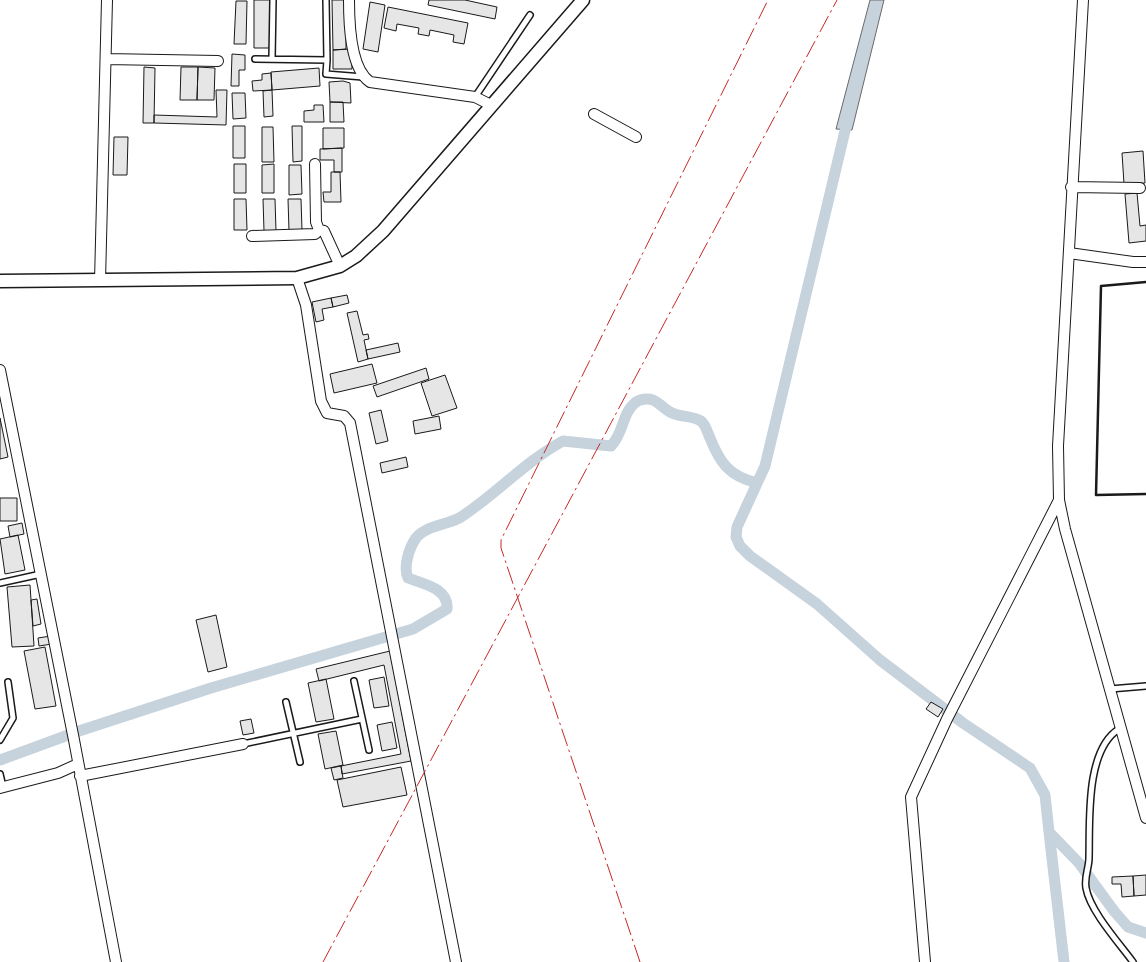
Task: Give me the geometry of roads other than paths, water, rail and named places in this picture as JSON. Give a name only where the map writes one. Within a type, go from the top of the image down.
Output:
[{"type":"street","points":[[100,281],[107,0]]},
{"type":"street","points":[[349,0],[349,29],[363,77],[370,82],[475,97],[491,105]]},
{"type":"street","points":[[0,281],[297,278],[340,266],[356,256],[383,230],[583,0]]},
{"type":"street","points":[[1083,0],[1071,187],[1058,446],[1059,500],[1119,728],[1146,818]]},
{"type":"street","points":[[106,59],[218,61]]},
{"type":"street","points":[[594,114],[636,137]]},
{"type":"street","points":[[315,164],[316,222],[319,230]]},
{"type":"street","points":[[1071,187],[1140,188]]},
{"type":"street","points":[[319,230],[324,231],[340,266]]},
{"type":"street","points":[[252,236],[315,234],[319,230]]},
{"type":"street","points":[[1069,253],[1133,262],[1146,262]]},
{"type":"street","points":[[297,278],[306,305],[321,401],[327,413],[344,416],[350,423],[456,962]]},
{"type":"street","points":[[0,370],[1,384],[74,740],[116,962]]},
{"type":"street","points":[[925,962],[911,797],[947,719],[1059,500]]},
{"type":"street","points":[[80,776],[243,744]]},
{"type":"street","points":[[2,788],[58,773],[78,764]]},
{"type":"lane","points":[[272,60],[273,0]]},
{"type":"lane","points":[[326,0],[326,74],[363,77]]},
{"type":"lane","points":[[475,97],[530,15]]},
{"type":"lane","points":[[255,59],[326,60]]},
{"type":"lane","points":[[0,583],[40,574]]},
{"type":"lane","points":[[354,681],[369,750]]},
{"type":"lane","points":[[0,740],[13,718],[8,682]]},
{"type":"lane","points":[[1110,689],[1146,686]]},
{"type":"lane","points":[[286,702],[300,762]]},
{"type":"lane","points":[[243,744],[362,719]]},
{"type":"lane","points":[[1119,728],[1109,734],[1102,747],[1093,780],[1089,800],[1089,864],[1085,875],[1086,888],[1090,900],[1134,962]]},
{"type":"lane","points":[[0,774],[2,788]]},
{"type":"waterway","points":[[849,114],[765,466],[737,527],[736,537],[740,546],[750,556],[817,604],[880,660],[963,723],[1030,768],[1045,795],[1049,832],[1079,863],[1128,927],[1146,933]]},
{"type":"waterway","points":[[0,760],[79,731],[211,688],[413,629],[447,609],[447,602],[444,596],[434,588],[408,578],[406,569],[408,558],[416,538],[425,530],[461,517],[536,458],[563,441],[611,446],[631,407],[639,401],[653,400],[672,413],[701,421],[718,455],[727,467],[739,477],[757,483]]},
{"type":"waterway","points":[[1049,832],[1064,962]]}]
